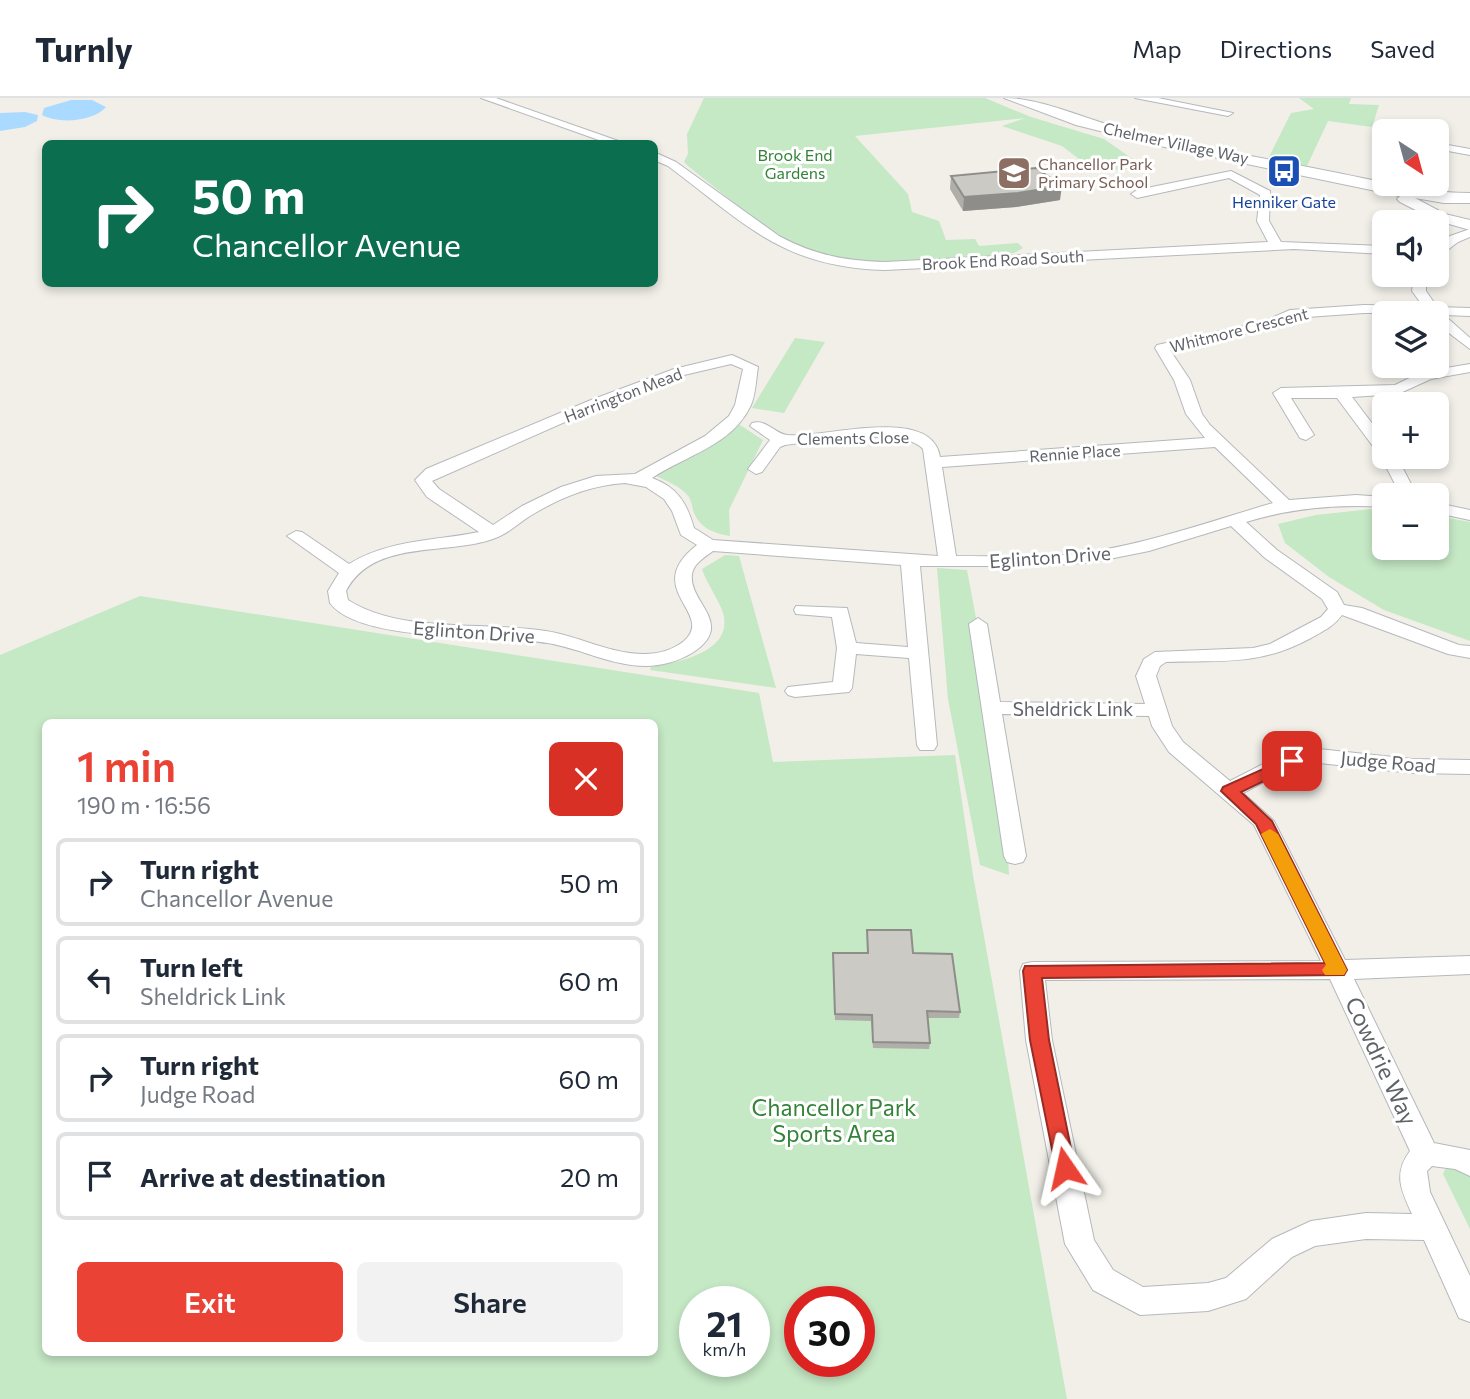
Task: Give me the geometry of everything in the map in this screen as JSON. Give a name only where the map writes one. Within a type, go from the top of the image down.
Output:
[{"type":"street","points":[[486,98],[610,140]]},
{"type":"street","name":"Chelmer Village Way","points":[[1011,98],[1125,135],[1372,185]]},
{"type":"street","points":[[1140,98],[1225,116]]},
{"type":"street","points":[[1449,148],[1470,152]]},
{"type":"street","name":"Brook End Road South","points":[[658,157],[672,164],[774,240],[803,255],[841,264],[885,266],[1176,248],[1277,245],[1372,249]]},
{"type":"street","points":[[1137,194],[1231,174],[1266,194],[1261,219],[1267,233],[1277,245]]},
{"type":"street","name":"Chelmer Village Way","points":[[1399,196],[1426,210]]},
{"type":"street","name":"Chelmer Village Way","points":[[1431,196],[1470,198]]},
{"type":"street","points":[[1431,210],[1430,204],[1444,198]]},
{"type":"street","name":"Chelmer Village Way","points":[[1449,219],[1470,225]]},
{"type":"street","points":[[1449,232],[1454,239]]},
{"type":"street","points":[[1449,243],[1470,233]]},
{"type":"street","name":"Whitmore Crescent","points":[[1285,505],[1252,477],[1194,414],[1182,380],[1163,348],[1267,325],[1290,314],[1331,310],[1372,312]]},
{"type":"street","points":[[1449,313],[1470,312]]},
{"type":"street","points":[[1449,327],[1470,345]]},
{"type":"street","name":"Harrington Mead","points":[[493,533],[433,493],[424,480],[432,473],[596,403],[679,372],[732,359],[751,367],[743,405],[727,428],[704,445],[669,459],[639,480]]},
{"type":"street","points":[[1306,435],[1281,393],[1398,389],[1427,375],[1470,368]]},
{"type":"street","points":[[1341,393],[1372,434]]},
{"type":"street","name":"Clements Close","points":[[758,426],[782,440]]},
{"type":"street","name":"Clements Close","points":[[756,469],[774,444],[782,440],[904,434],[917,436],[927,442],[948,561]]},
{"type":"street","name":"Rennie Place","points":[[932,463],[1218,442]]},
{"type":"street","points":[[296,536],[349,572],[395,551],[493,533],[527,510],[581,485],[602,481],[639,480],[663,490],[674,499],[687,531],[709,545]]},
{"type":"street","name":"Eglinton Drive","points":[[349,572],[337,591],[339,603],[367,620],[411,627],[549,637],[617,656],[641,660],[662,659],[680,652],[695,641],[702,628],[701,615],[682,578],[682,568],[687,560],[709,545],[909,560],[1040,561],[1094,557],[1143,547],[1285,505],[1372,501]]},
{"type":"street","points":[[1449,511],[1470,515]]},
{"type":"street","points":[[1235,521],[1271,554],[1329,596],[1337,609],[1356,612],[1455,650],[1470,652]]},
{"type":"street","points":[[909,560],[927,745]]},
{"type":"street","name":"Sheldrick Link","points":[[1337,609],[1328,621],[1277,648],[1253,654],[1162,656],[1151,663],[1146,676],[1162,726],[1176,747],[1263,821],[1337,970]]},
{"type":"street","points":[[795,691],[842,688],[847,648],[839,612],[803,610]]},
{"type":"street","name":"Sheldrick Link","points":[[978,624],[1015,856]]},
{"type":"street","points":[[847,648],[917,653]]},
{"type":"street","name":"Sheldrick Link","points":[[991,708],[1156,710]]},
{"type":"street","name":"Judge Road","points":[[1229,791],[1275,767],[1309,755],[1412,766],[1470,767]]},
{"type":"street","points":[[1431,1227],[1366,1226],[1311,1234],[1282,1248],[1235,1289],[1208,1297],[1140,1301],[1103,1280],[1080,1244],[1039,1040],[1032,971],[1337,970],[1470,965]]},
{"type":"street","name":"Cowdrie Way","points":[[1337,970],[1425,1153]]},
{"type":"street","points":[[1470,1164],[1460,1158],[1425,1153],[1413,1169],[1416,1192],[1470,1308]]},
{"type":"green space","name":"Brook End Gardens","points":[[704,98],[985,98],[1031,117],[1104,139],[1144,167],[1096,172],[1062,146],[1002,126],[1025,118],[855,136],[908,194],[912,212],[939,221],[946,240],[975,239],[979,246],[1018,243],[1023,248],[1001,255],[918,262],[860,261],[832,257],[781,237],[684,162],[688,154],[687,134]]},
{"type":"green space","points":[[1299,98],[1351,98],[1349,104],[1379,105],[1375,119],[1372,119],[1372,127],[1328,121],[1307,166],[1268,159],[1291,113],[1314,109]]},
{"type":"green space","points":[[795,338],[825,342],[784,413],[752,408]]},
{"type":"green space","points":[[737,423],[763,440],[729,510],[730,536],[704,527],[694,513],[686,493],[656,476],[657,470]]},
{"type":"green space","points":[[1372,509],[1372,560],[1449,560],[1449,518],[1470,522],[1470,641],[1384,610],[1329,577],[1285,543],[1278,524],[1316,515]]},
{"type":"green space","points":[[725,555],[739,556],[776,688],[650,670],[651,667],[690,658],[703,652],[721,636],[724,624],[722,610],[702,569]]},
{"type":"green space","points":[[937,568],[967,570],[1002,756],[1009,875],[980,865],[948,699]]},
{"type":"green space","name":"Chancellor Park Sports Area","points":[[140,596],[759,693],[773,762],[955,755],[973,875],[1067,1399],[0,1399],[0,655]]},
{"type":"green space","points":[[1470,1161],[1470,1229],[1443,1174],[1448,1163]]},
{"type":"water","points":[[71,100],[92,100],[106,107],[93,116],[75,120],[57,120],[42,115],[44,108]]},
{"type":"water","points":[[25,112],[38,115],[37,121],[25,127],[0,131],[0,113]]},
{"type":"building","points":[[1036,168],[1062,186],[964,197],[951,176]]},
{"type":"building","points":[[867,930],[911,930],[913,953],[952,954],[960,1012],[927,1011],[930,1043],[873,1042],[872,1015],[835,1014],[833,953],[868,953]]},
{"type":"slow traffic","points":[[1270,834],[1337,970],[1332,970]]},
{"type":"place","name":"Henniker Gate","points":[[1284,171]]},
{"type":"place","name":"Chancellor Park Primary School","points":[[1014,173]]},
{"type":"route","points":[[1065,1168],[1039,1040],[1032,971],[1337,970],[1263,821],[1229,791],[1292,761]]}]
